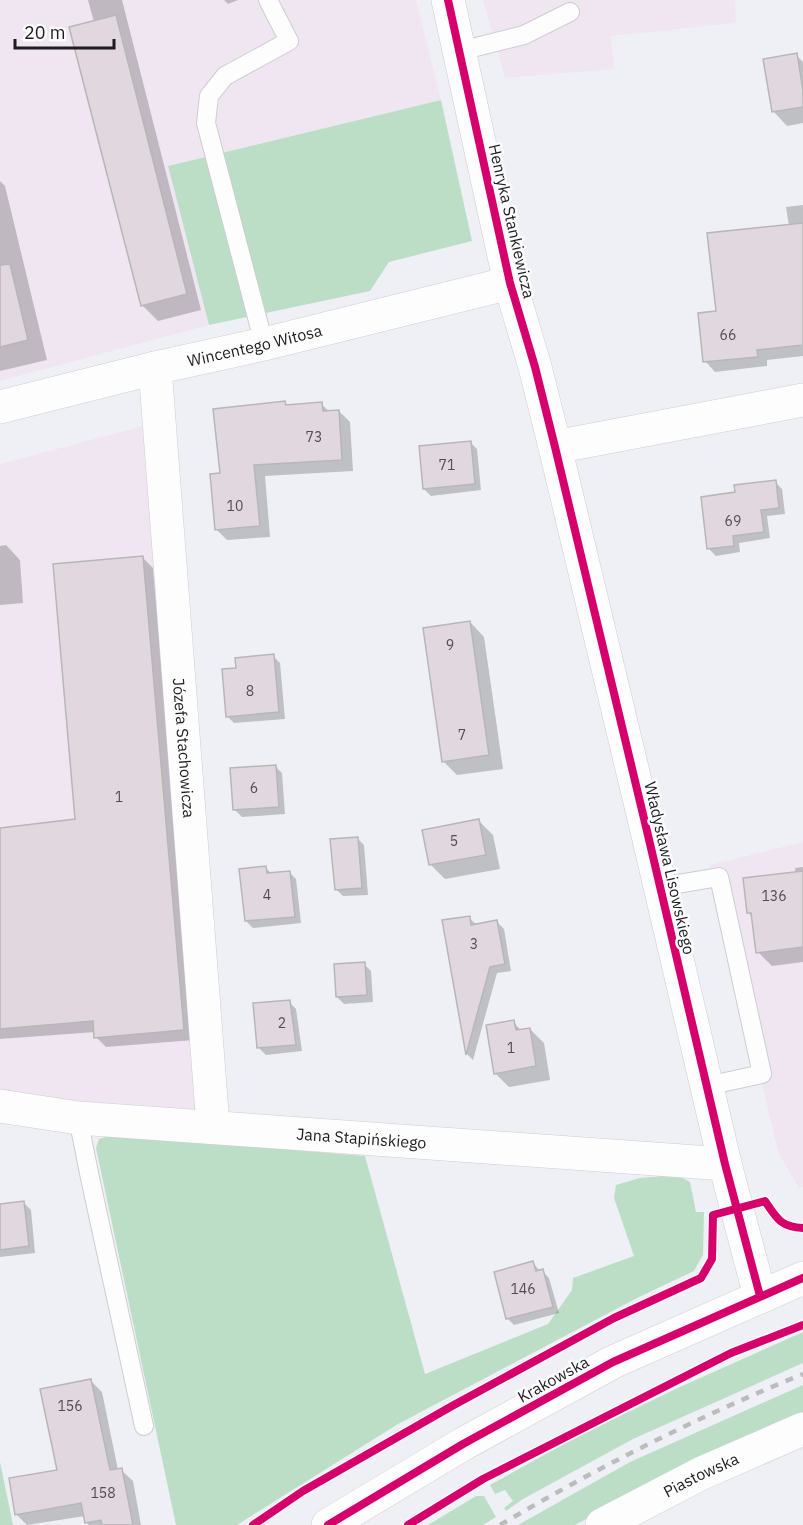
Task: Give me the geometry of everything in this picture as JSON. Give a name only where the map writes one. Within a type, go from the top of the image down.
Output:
[{"type":"street","name":"Henryka Stankiewicza","points":[[448,0],[510,283],[535,367],[555,447]]},
{"type":"street","name":"Wincentego Witosa","points":[[0,407],[510,283]]},
{"type":"street","name":"Józefa Stachowicza","points":[[155,368],[213,1126]]},
{"type":"street","points":[[555,447],[803,400]]},
{"type":"street","name":"Władysława Lisowskiego","points":[[555,447],[725,1164],[760,1296]]},
{"type":"street","name":"Jana Stapińskiego","points":[[0,1106],[78,1118],[725,1164]]},
{"type":"street","name":"Krakowska","points":[[327,1525],[464,1444],[613,1362],[803,1278]]},
{"type":"street","name":"Piastowska","points":[[602,1525],[702,1473],[803,1429]]},
{"type":"lane","points":[[264,344],[206,123],[210,96],[225,76],[289,41],[268,0]]},
{"type":"lane","points":[[460,51],[524,35],[570,12]]},
{"type":"lane","points":[[660,887],[719,877],[762,1074],[707,1086]]},
{"type":"lane","points":[[78,1118],[144,1426]]},
{"type":"shaded area","points":[[0,0],[416,0],[441,100],[168,166],[209,325],[0,381]]},
{"type":"shaded area","points":[[483,0],[735,0],[736,23],[611,36],[614,69],[505,78]]},
{"type":"shaded area","points":[[147,425],[201,1114],[78,1105],[0,1094],[0,464]]},
{"type":"shaded area","points":[[803,842],[803,1187],[799,1188],[778,1152],[710,865]]},
{"type":"green space","points":[[441,100],[472,241],[389,262],[370,291],[209,325],[168,166]]},
{"type":"green space","points":[[111,1135],[365,1156],[425,1374],[548,1324],[572,1290],[573,1278],[634,1256],[614,1198],[616,1185],[640,1178],[677,1175],[690,1182],[696,1212],[704,1212],[703,1255],[694,1271],[639,1297],[398,1424],[237,1525],[176,1525],[96,1148],[99,1139]]},
{"type":"green space","points":[[803,1332],[803,1363],[633,1439],[523,1499],[506,1511],[504,1508],[513,1501],[505,1490],[495,1494],[490,1485],[580,1435]]},
{"type":"green space","points":[[803,1385],[803,1415],[669,1475],[575,1525],[518,1525],[630,1462]]},
{"type":"green space","points":[[0,1462],[13,1525],[0,1525]]},
{"type":"green space","points":[[476,1496],[484,1496],[496,1517],[483,1525],[428,1525]]},
{"type":"building","points":[[116,15],[187,294],[141,306],[69,27]]},
{"type":"building","points":[[797,53],[803,107],[772,112],[763,59]]},
{"type":"building","points":[[803,223],[803,345],[757,350],[758,357],[703,362],[698,313],[716,311],[707,233]]},
{"type":"building","points":[[10,264],[28,340],[0,347],[0,265]]},
{"type":"building","points":[[285,401],[286,405],[322,402],[323,411],[339,410],[342,460],[254,465],[260,526],[215,530],[210,474],[220,473],[213,409]]},
{"type":"building","points":[[471,441],[475,484],[423,489],[419,446]]},
{"type":"building","points":[[776,480],[779,508],[761,510],[764,532],[733,536],[734,546],[707,549],[701,497],[735,492],[734,485]]},
{"type":"building","points":[[143,556],[184,1030],[94,1038],[93,1021],[0,1029],[0,828],[75,819],[53,564]]},
{"type":"building","points":[[470,621],[489,755],[442,762],[423,628]]},
{"type":"building","points":[[274,654],[279,712],[226,717],[222,669],[236,668],[235,658]]},
{"type":"building","points":[[276,765],[279,807],[233,810],[230,768]]},
{"type":"building","points":[[479,819],[486,855],[429,865],[422,830]]},
{"type":"building","points":[[358,837],[362,888],[335,890],[330,839]]},
{"type":"building","points":[[266,866],[267,873],[290,871],[295,917],[245,921],[239,869]]},
{"type":"building","points":[[803,871],[803,947],[756,953],[751,913],[747,913],[743,878]]},
{"type":"building","points":[[470,916],[471,925],[497,920],[505,964],[490,967],[466,1055],[442,920]]},
{"type":"building","points":[[365,962],[367,995],[336,997],[334,964]]},
{"type":"building","points":[[290,1000],[296,1045],[257,1048],[253,1003]]},
{"type":"building","points":[[514,1020],[516,1030],[530,1028],[536,1066],[494,1074],[486,1025]]},
{"type":"building","points":[[24,1201],[29,1246],[0,1250],[0,1204]]},
{"type":"building","points":[[533,1261],[536,1271],[543,1269],[553,1307],[506,1319],[494,1272]]},
{"type":"building","points":[[91,1379],[110,1470],[122,1468],[133,1525],[102,1525],[101,1520],[85,1523],[81,1503],[15,1515],[9,1478],[57,1470],[40,1389]]},
{"type":"railway","points":[[500,1525],[649,1444],[725,1407],[803,1374]]},
{"type":"cycle path","points":[[448,0],[510,283],[535,367],[555,447],[725,1164],[760,1296]]},
{"type":"cycle path","points":[[253,1525],[303,1491],[452,1406],[614,1318],[701,1278],[712,1259],[713,1215],[765,1201],[784,1224],[803,1228]]},
{"type":"cycle path","points":[[328,1525],[463,1444],[613,1362],[803,1278]]},
{"type":"cycle path","points":[[408,1525],[483,1479],[731,1353],[803,1325]]}]
